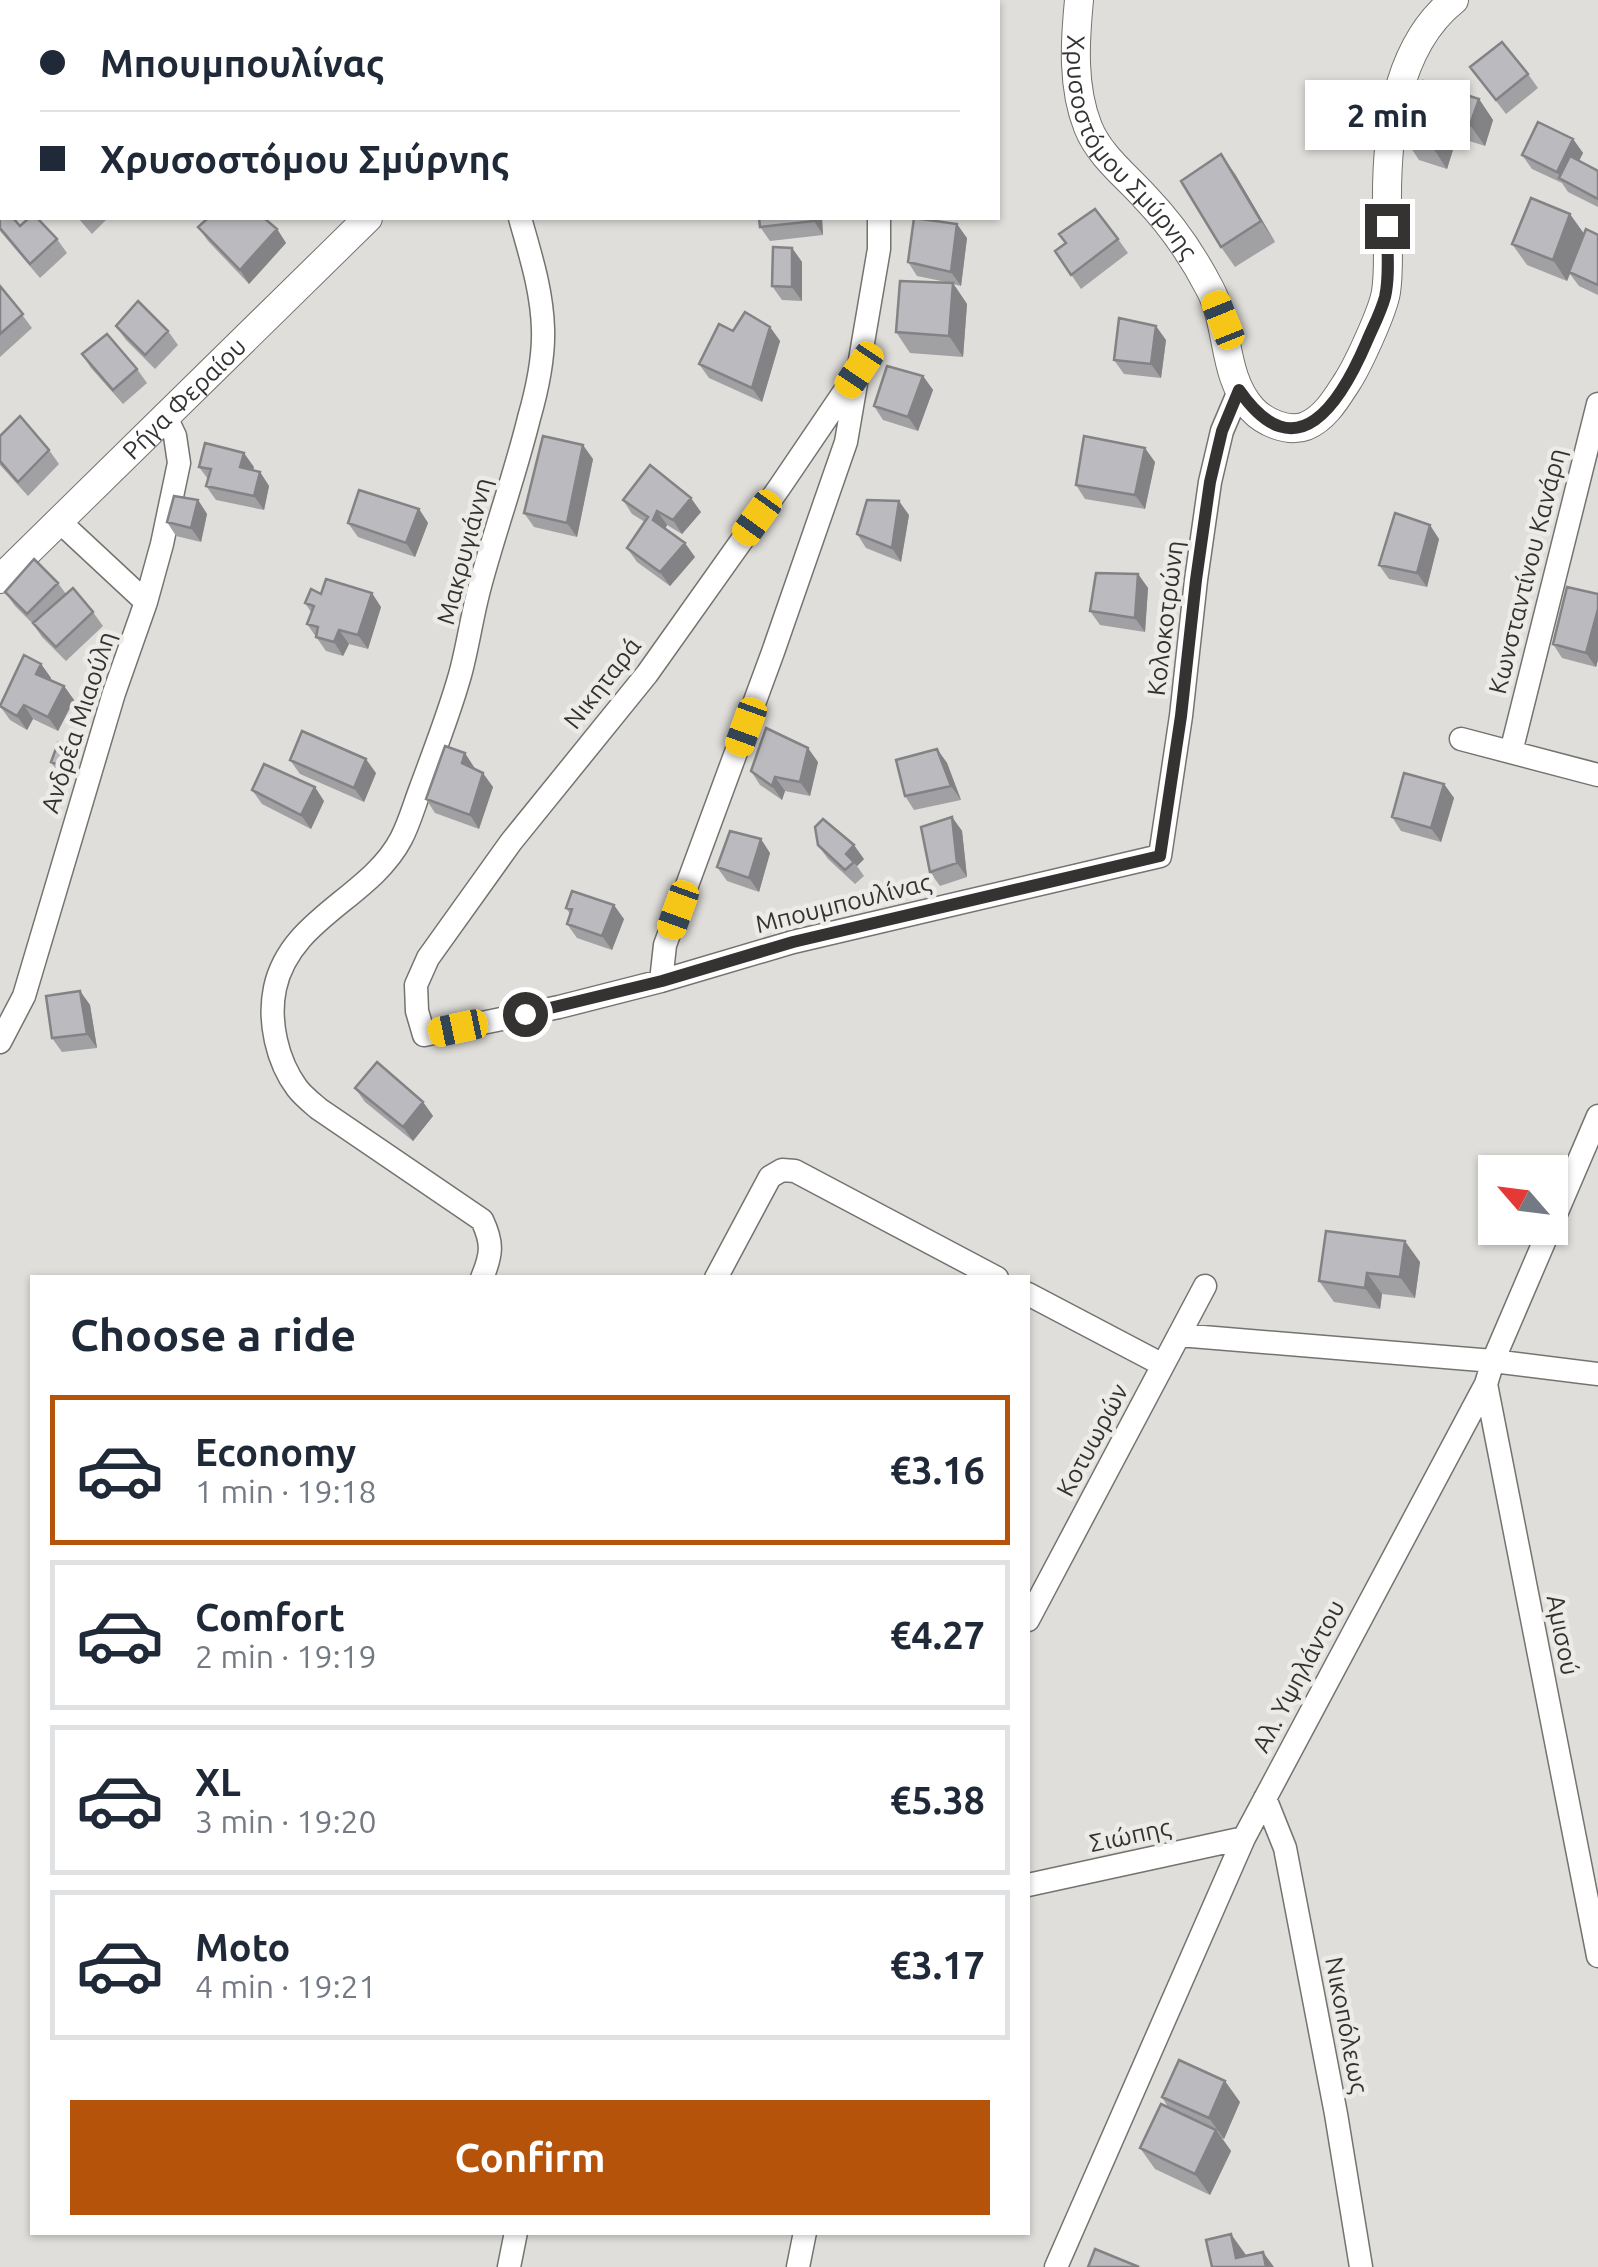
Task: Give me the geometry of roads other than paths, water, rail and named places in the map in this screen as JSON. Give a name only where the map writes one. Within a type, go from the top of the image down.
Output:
[{"type":"street","name":"Χρυσοστόμου Σμύρνης","points":[[1080,0],[1075,56],[1088,128],[1102,151],[1174,231],[1212,291],[1239,390]]},
{"type":"street","points":[[1239,390],[1261,417],[1272,424],[1302,428],[1319,418],[1350,376],[1386,296],[1386,204],[1391,126],[1399,92],[1424,35],[1454,0]]},
{"type":"street","name":"Ρήγα Φεραίου","points":[[0,580],[366,220]]},
{"type":"street","name":"Μακρυγιάννη","points":[[483,1275],[490,1259],[490,1236],[482,1220],[319,1110],[297,1088],[274,1040],[272,1014],[283,966],[308,930],[366,881],[401,840],[461,673],[479,588],[537,387],[544,331],[538,284],[521,220]]},
{"type":"street","points":[[662,981],[665,945],[846,442],[879,248],[879,220]]},
{"type":"street","name":"Νικηταρά","points":[[424,1035],[417,1011],[416,984],[428,958],[510,842],[647,674],[859,370]]},
{"type":"street","name":"Κολοκοτρώνη","points":[[1160,856],[1210,482],[1222,431],[1239,390]]},
{"type":"street","name":"Κωνσταντίνου Κανάρη","points":[[1511,752],[1598,404]]},
{"type":"street","name":"Ανδρέα Μιαούλη","points":[[0,1042],[24,996],[162,544],[179,463],[175,436],[165,415]]},
{"type":"street","points":[[59,521],[146,602]]},
{"type":"street","points":[[1461,739],[1598,774]]},
{"type":"street","name":"Μπουμπουλίνας","points":[[424,1035],[559,1007],[793,942],[1160,856]]},
{"type":"street","name":"Αλ. Υψηλάντου","points":[[1056,2267],[1244,1838],[1486,1384],[1598,1116]]},
{"type":"street","points":[[718,1275],[770,1177],[782,1170],[794,1171],[990,1275]]},
{"type":"street","name":"Κοτυωρών","points":[[1030,1616],[1205,1286]]},
{"type":"street","points":[[1030,1295],[1163,1365]]},
{"type":"street","points":[[1179,1335],[1493,1361],[1598,1374]]},
{"type":"street","name":"Αμισού","points":[[1486,1384],[1598,1956]]},
{"type":"street","name":"Νικοπόλεως","points":[[1265,1798],[1285,1848],[1361,2267]]},
{"type":"street","name":"Σιώπης","points":[[1030,1885],[1244,1838]]},
{"type":"street","points":[[509,2267],[515,2235]]},
{"type":"street","points":[[798,2267],[804,2235]]}]
